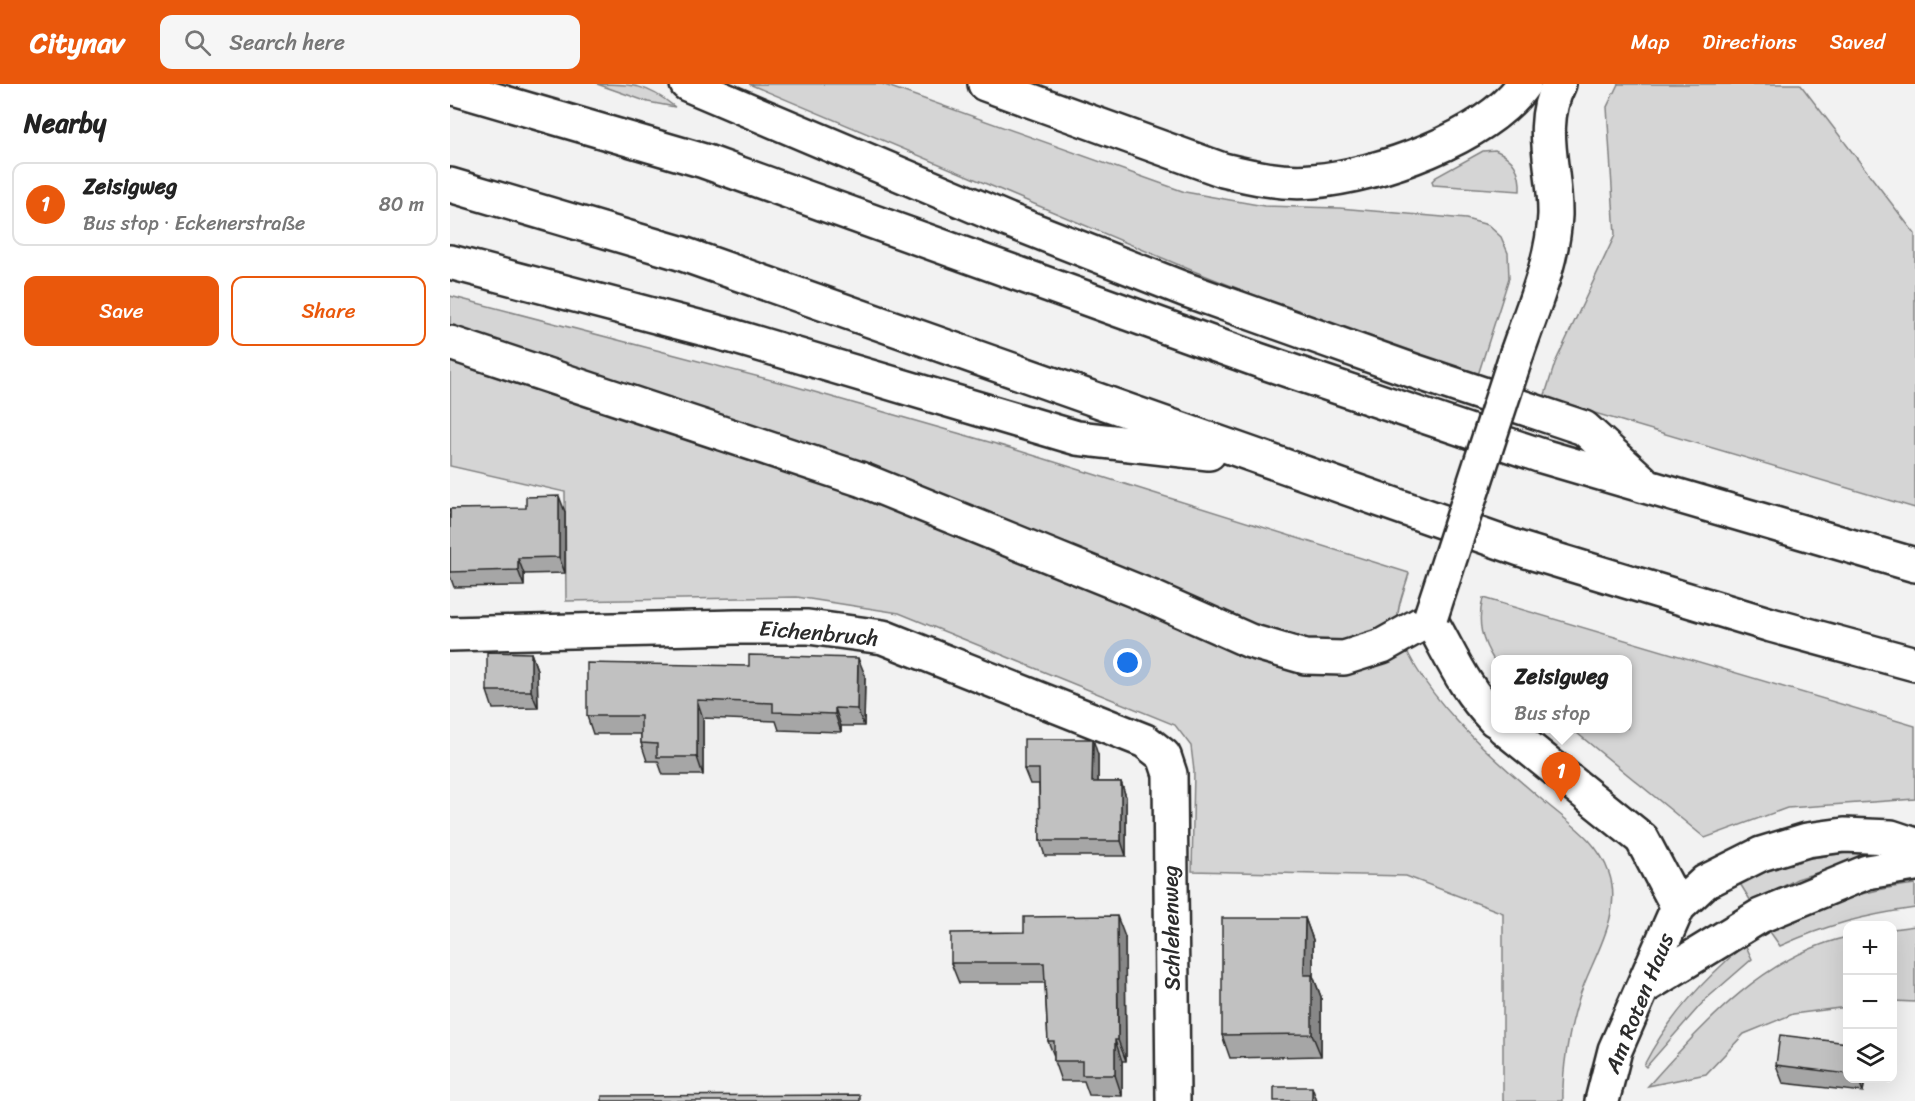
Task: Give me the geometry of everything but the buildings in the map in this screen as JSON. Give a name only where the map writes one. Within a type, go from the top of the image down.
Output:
[{"type":"main road","points":[[687,84],[1008,220],[1184,289],[1584,428],[1645,485]]},
{"type":"main road","points":[[985,84],[1177,154],[1261,180],[1311,181],[1381,168],[1458,136],[1498,113],[1524,84]]},
{"type":"main road","points":[[450,344],[860,479],[1151,597],[1250,641],[1305,657],[1344,658],[1383,646],[1431,618],[1551,243],[1555,215],[1549,149],[1549,109],[1559,84]]},
{"type":"main road","points":[[450,87],[704,161],[1258,360],[1542,456],[1915,565]]},
{"type":"main road","points":[[1498,113],[1524,122],[1549,149]]},
{"type":"main road","points":[[450,185],[680,253],[1520,549],[1771,625],[1915,664]]},
{"type":"main road","points":[[450,262],[732,336],[1077,438],[1269,460]]},
{"type":"main road","points":[[1431,618],[1452,664],[1472,696],[1491,716]]},
{"type":"main road","name":"Eichenbruch","points":[[450,634],[798,627],[884,637],[1145,741],[1164,756]]},
{"type":"main road","points":[[1509,733],[1642,839],[1678,907],[1705,882],[1730,868],[1761,854],[1807,840],[1844,835],[1891,837],[1915,844]]},
{"type":"main road","name":"Schlehenweg","points":[[1164,756],[1170,774],[1173,1101]]},
{"type":"main road","points":[[1644,987],[1760,916],[1867,872],[1915,864]]},
{"type":"main road","name":"Am Roten Haus","points":[[1602,1101],[1616,1050],[1678,907]]},
{"type":"shaded area","points":[[597,84],[639,87],[665,99],[675,107],[648,102]]},
{"type":"shaded area","points":[[749,84],[882,84],[1185,192],[1264,206],[1339,208],[1466,219],[1488,225],[1501,237],[1508,253],[1509,278],[1478,375],[1320,321],[1191,270]]},
{"type":"shaded area","points":[[1618,84],[1800,84],[1915,234],[1915,508],[1544,398],[1555,363],[1615,235],[1607,107]]},
{"type":"shaded area","points":[[1495,150],[1507,157],[1515,166],[1520,191],[1433,185],[1432,181],[1436,177],[1483,151]]},
{"type":"shaded area","points":[[450,296],[790,385],[1010,448],[1409,573],[1400,603],[1398,621],[1405,646],[1418,671],[1436,697],[1481,745],[1591,843],[1609,873],[1613,889],[1609,921],[1575,1011],[1565,1062],[1563,1101],[1503,1101],[1503,913],[1406,876],[1192,871],[1194,771],[1191,746],[1175,725],[899,613],[797,597],[566,601],[565,492],[450,466]]},
{"type":"shaded area","points":[[1483,598],[1915,726],[1915,799],[1787,808],[1705,838],[1577,733],[1632,733],[1632,655],[1491,655],[1486,646],[1480,615]]},
{"type":"shaded area","points":[[1854,852],[1862,854],[1861,859],[1797,879],[1752,903],[1739,882],[1796,860]]},
{"type":"shaded area","points":[[1915,884],[1915,908],[1843,921],[1780,946],[1768,929],[1839,900]]},
{"type":"shaded area","points":[[1915,926],[1915,1002],[1897,1001],[1897,928]]},
{"type":"shaded area","points":[[1843,938],[1843,1008],[1793,1014],[1744,1034],[1706,1074],[1648,1086],[1691,1039],[1737,995],[1788,960],[1817,946]]},
{"type":"shaded area","points":[[1745,944],[1752,959],[1705,1000],[1646,1067],[1644,1065],[1654,1047],[1688,1000]]},
{"type":"place","name":"Zeisigweg","points":[[1561,802]]}]
